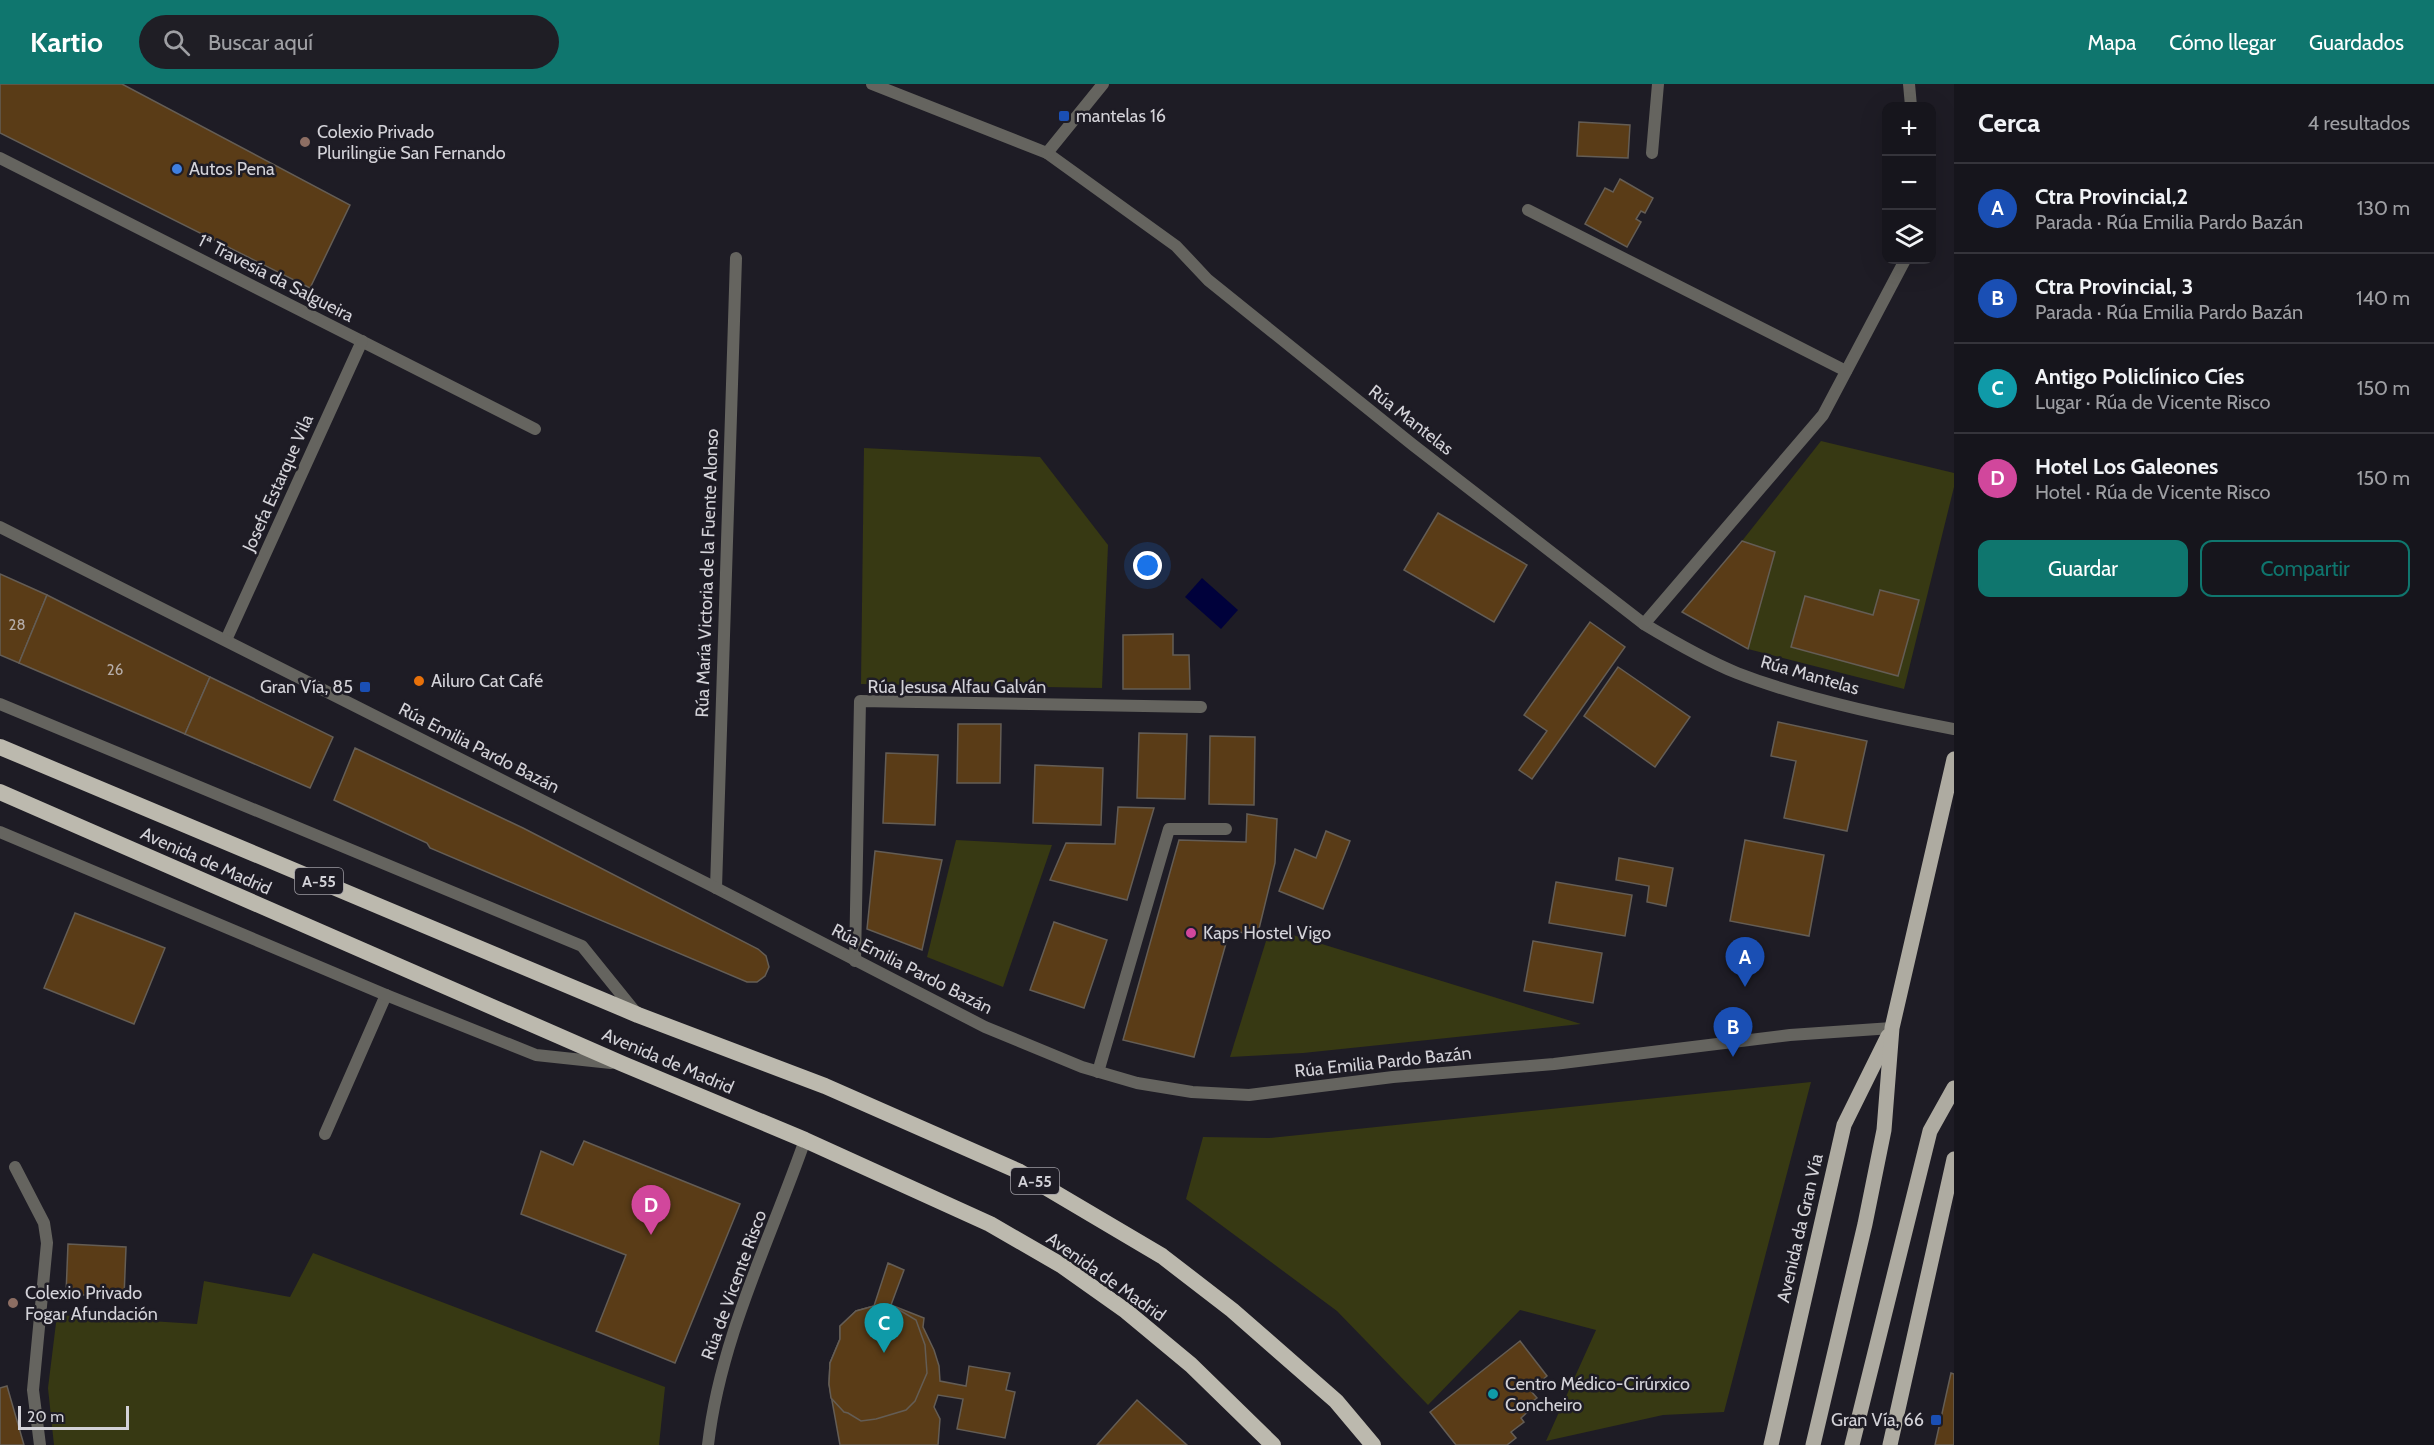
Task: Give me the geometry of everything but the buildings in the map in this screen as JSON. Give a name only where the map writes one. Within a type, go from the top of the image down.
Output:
[{"type":"highway","name":"Avenida de Madrid","points":[[0,747],[638,1015],[825,1086],[1018,1171],[1161,1256],[1206,1290],[1336,1401],[1373,1445]]},
{"type":"highway","name":"Avenida de Madrid","points":[[0,792],[623,1064],[805,1140],[990,1224],[1061,1265],[1126,1311],[1191,1365],[1272,1445]]},
{"type":"main road","name":"Avenida da Gran Vía","points":[[1813,1445],[1865,1224],[1884,1130],[1892,1028],[1954,759]]},
{"type":"main road","name":"Avenida da Gran Vía","points":[[1771,1445],[1844,1125],[1892,1028]]},
{"type":"main road","points":[[1852,1445],[1930,1131],[1954,1088]]},
{"type":"main road","points":[[1890,1445],[1954,1159]]},
{"type":"street","name":"Rúa Mantelas","points":[[872,84],[1047,153],[1176,246],[1208,280],[1413,445],[1644,624],[1685,648],[1738,673],[1813,697],[1913,722],[1954,729]]},
{"type":"street","points":[[1047,153],[1103,84]]},
{"type":"street","points":[[1652,153],[1658,84]]},
{"type":"street","points":[[1909,84],[1911,102]]},
{"type":"street","name":"1ª Travesía da Salgueira","points":[[0,158],[535,429]]},
{"type":"street","points":[[1528,210],[1846,371]]},
{"type":"street","name":"Rúa María Victoria de la Fuente Alonso","points":[[716,888],[736,258]]},
{"type":"street","points":[[1644,624],[1823,416],[1903,264]]},
{"type":"street","name":"Josefa Estarque Vila","points":[[226,640],[362,341]]},
{"type":"street","name":"Rúa Emilia Pardo Bazán","points":[[0,527],[716,888],[985,1027],[1098,1072],[1137,1083],[1192,1092],[1249,1095],[1393,1077],[1554,1064],[1790,1035],[1892,1028]]},
{"type":"street","name":"Rúa Jesusa Alfau Galván","points":[[855,961],[860,702],[1201,707]]},
{"type":"street","name":"Avenida de Madrid","points":[[0,704],[582,946],[638,1015]]},
{"type":"street","points":[[1098,1072],[1169,829],[1226,829]]},
{"type":"street","points":[[0,832],[386,995],[536,1055],[623,1064]]},
{"type":"street","points":[[325,1134],[386,995]]},
{"type":"street","name":"Rúa de Vicente Risco","points":[[708,1445],[712,1410],[731,1337],[805,1140]]},
{"type":"street","points":[[15,1167],[44,1223],[46,1243],[33,1390],[40,1445]]},
{"type":"green space","points":[[1821,441],[1954,473],[1954,487],[1904,689],[1748,649],[1775,552],[1742,541]]},
{"type":"green space","points":[[864,448],[1040,457],[1108,545],[1102,688],[861,684]]},
{"type":"green space","points":[[956,840],[1052,845],[1003,987],[927,957]]},
{"type":"green space","points":[[1270,928],[1581,1024],[1303,1053],[1230,1057]]},
{"type":"green space","points":[[1811,1082],[1724,1412],[1663,1415],[1546,1441],[1596,1330],[1520,1310],[1428,1405],[1337,1311],[1186,1199],[1203,1137],[1269,1138]]},
{"type":"green space","points":[[313,1253],[665,1387],[659,1445],[54,1445],[48,1388],[57,1315],[197,1324],[204,1281],[290,1297]]},
{"type":"shaded area","points":[[1202,578],[1238,610],[1221,629],[1185,597]]},
{"type":"place","name":"mantelas 16","points":[[1064,116]]},
{"type":"place","name":"Colexio Privado Plurilingüe San Fernando","points":[[305,142]]},
{"type":"place","name":"Autos Pena","points":[[177,169]]},
{"type":"place","name":"Ailuro Cat Café","points":[[419,681]]},
{"type":"place","name":"Gran Vía, 85","points":[[365,687]]},
{"type":"place","name":"Kaps Hostel Vigo","points":[[1191,933]]},
{"type":"place","name":"Ctra Provincial,2","points":[[1745,987]]},
{"type":"place","name":"Ctra Provincial, 3","points":[[1733,1057]]},
{"type":"place","name":"Hotel Los Galeones","points":[[651,1235]]},
{"type":"place","name":"Colexio Privado Fogar Afundación","points":[[13,1303]]},
{"type":"place","name":"Antigo Policlínico Cíes","points":[[884,1353]]},
{"type":"place","name":"Centro Médico-Cirúrxico Concheiro","points":[[1493,1394]]},
{"type":"place","name":"Gran Vía, 66","points":[[1936,1420]]}]
